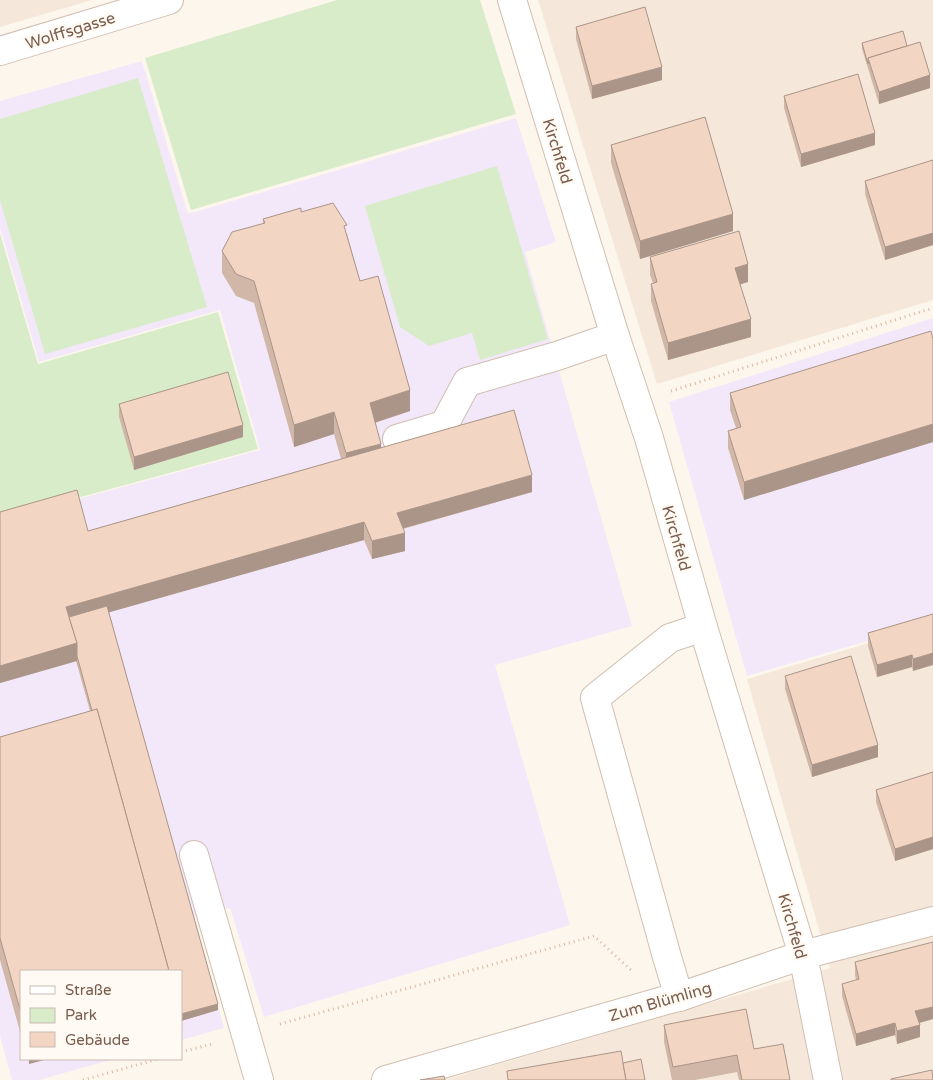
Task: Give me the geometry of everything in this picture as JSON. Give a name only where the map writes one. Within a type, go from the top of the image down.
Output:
[{"type":"street","name":"Wolffsgasse","points":[[0,51],[169,0]]},
{"type":"street","name":"Kirchfeld","points":[[512,0],[615,336],[649,438],[703,627],[803,955],[828,1080]]},
{"type":"street","points":[[397,439],[444,425],[467,382],[557,356],[615,336]]},
{"type":"street","points":[[671,999],[667,957],[594,698],[670,638],[703,627]]},
{"type":"street","points":[[194,855],[259,1080]]},
{"type":"street","name":"Zum Blümling","points":[[386,1080],[671,999],[803,955],[933,921]]},
{"type":"path","points":[[637,401],[933,308]]},
{"type":"path","points":[[182,1052],[594,936],[671,999]]},
{"type":"path","points":[[83,1080],[154,1060]]},
{"type":"shaded area","points":[[0,0],[92,0],[0,27]]},
{"type":"shaded area","points":[[538,0],[933,0],[933,300],[657,384]]},
{"type":"shaded area","points":[[142,61],[188,214],[516,118],[556,242],[525,252],[632,626],[495,665],[570,925],[264,1017],[230,908],[194,917],[224,1028],[182,1040],[182,970],[20,970],[20,1060],[110,1060],[39,1080],[12,1080],[0,1036],[0,520],[260,450],[220,310],[39,362],[0,228],[0,101]]},
{"type":"shaded area","points":[[933,318],[933,622],[747,676],[669,402]]},
{"type":"shaded area","points":[[933,624],[933,1080],[444,1080],[830,968],[747,679]]},
{"type":"green space","points":[[337,0],[480,0],[516,114],[191,210],[145,58]]},
{"type":"green space","points":[[138,78],[207,307],[45,354],[0,200],[0,119]]},
{"type":"green space","points":[[497,166],[548,339],[480,360],[472,333],[429,346],[400,327],[365,206]]},
{"type":"green space","points":[[0,233],[38,364],[218,312],[258,449],[0,519]]},
{"type":"building","points":[[645,7],[662,67],[592,86],[576,27]]},
{"type":"building","points":[[903,31],[907,46],[868,58],[868,64],[862,43]]},
{"type":"building","points":[[920,42],[930,75],[879,92],[868,58]]},
{"type":"building","points":[[858,74],[875,133],[801,154],[784,96]]},
{"type":"building","points":[[705,117],[733,214],[640,241],[611,145]]},
{"type":"building","points":[[933,160],[933,233],[885,247],[865,181]]},
{"type":"building","points":[[333,203],[347,225],[344,226],[360,281],[378,276],[410,390],[370,403],[381,444],[346,453],[334,412],[294,425],[254,281],[236,274],[222,251],[232,232],[265,223],[263,219],[301,208],[301,212]]},
{"type":"building","points":[[739,231],[748,264],[735,268],[751,319],[668,343],[651,284],[657,282],[650,257]]},
{"type":"building","points":[[931,331],[933,339],[933,424],[744,482],[728,431],[741,427],[730,393]]},
{"type":"building","points":[[228,372],[243,425],[134,457],[119,404]]},
{"type":"building","points":[[514,410],[532,475],[397,513],[405,533],[372,541],[364,522],[66,607],[77,643],[0,666],[0,512],[77,490],[88,531]]},
{"type":"building","points":[[107,606],[218,1004],[182,1014],[182,970],[169,970],[97,709],[92,711],[77,656],[77,643],[69,617]]},
{"type":"building","points":[[933,614],[933,653],[913,659],[912,655],[877,665],[868,633]]},
{"type":"building","points":[[851,656],[878,745],[812,765],[785,676]]},
{"type":"building","points":[[97,709],[169,970],[20,970],[20,1009],[0,938],[0,737]]},
{"type":"building","points":[[933,772],[933,837],[895,849],[876,790]]},
{"type":"building","points":[[933,942],[933,1007],[915,1011],[920,1025],[897,1031],[895,1023],[856,1034],[842,984],[859,979],[855,962]]},
{"type":"building","points":[[746,1009],[754,1049],[783,1044],[790,1080],[742,1080],[737,1055],[673,1067],[664,1025]]},
{"type":"building","points":[[621,1051],[626,1080],[508,1080],[507,1071]]},
{"type":"building","points":[[641,1059],[645,1080],[626,1080],[623,1063]]},
{"type":"building","points":[[932,1070],[933,1080],[891,1080],[891,1079]]},
{"type":"building","points":[[444,1076],[445,1080],[420,1080]]}]
